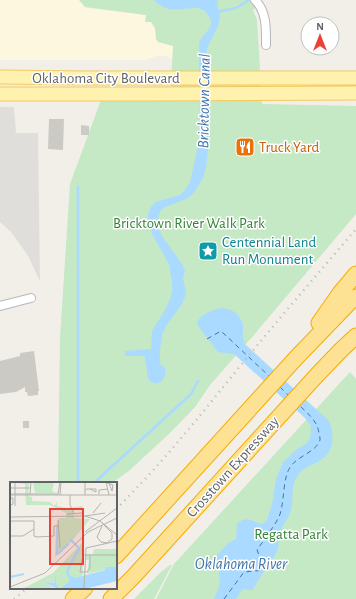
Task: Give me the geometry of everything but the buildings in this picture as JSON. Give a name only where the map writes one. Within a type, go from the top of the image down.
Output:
[{"type":"highway","points":[[296,358],[340,293],[356,274]]},
{"type":"highway","points":[[340,293],[356,278]]},
{"type":"highway","name":"Crosstown Expressway","points":[[117,555],[296,358],[356,297]]},
{"type":"highway","name":"Crosstown Expressway","points":[[112,599],[317,375],[356,336]]},
{"type":"highway","points":[[73,599],[84,589]]},
{"type":"main road","name":"Oklahoma City Boulevard","points":[[0,77],[356,78]]},
{"type":"main road","name":"Oklahoma City Boulevard","points":[[0,94],[356,93]]},
{"type":"street","points":[[255,0],[260,5],[264,15],[266,45]]},
{"type":"street","points":[[0,306],[31,298]]},
{"type":"shaded area","points":[[0,0],[79,0],[85,8],[146,15],[155,28],[158,42],[173,46],[173,59],[167,56],[157,56],[145,60],[0,60]]},
{"type":"shaded area","points":[[0,107],[14,107],[16,133],[38,133],[40,281],[24,250],[11,232],[0,222]]},
{"type":"green space","name":"Bricktown River Walk Park","points":[[79,0],[261,0],[253,10],[257,20],[262,104],[356,106],[356,214],[210,385],[195,407],[173,430],[130,470],[113,482],[58,482],[60,338],[70,184],[101,100],[170,100],[173,46],[158,42],[156,39],[155,28],[151,22],[145,22],[146,15],[85,7]]},
{"type":"green space","name":"Regatta Park","points":[[350,372],[356,379],[356,599],[156,599],[174,564]]},
{"type":"green space","points":[[172,565],[154,599],[134,599],[162,571]]},
{"type":"water","name":"Bricktown Canal","points":[[154,0],[217,0],[220,17],[218,26],[207,48],[207,120],[209,142],[206,168],[202,180],[194,193],[188,198],[163,208],[158,217],[159,230],[162,236],[182,264],[185,271],[183,279],[186,294],[182,304],[166,326],[162,335],[160,364],[165,368],[165,376],[161,382],[158,383],[152,382],[148,379],[144,356],[125,356],[125,351],[151,349],[152,331],[171,297],[172,281],[170,266],[152,234],[148,214],[155,202],[180,195],[190,182],[200,137],[199,43],[211,24],[208,15],[201,9],[168,9],[161,6]]},
{"type":"water","name":"Oklahoma River","points":[[221,308],[228,309],[237,314],[243,324],[243,338],[245,344],[329,421],[332,432],[332,443],[328,453],[324,458],[304,469],[295,481],[291,510],[279,534],[278,549],[274,556],[252,590],[243,589],[236,599],[214,599],[219,588],[220,581],[217,555],[228,543],[236,539],[237,524],[241,521],[246,519],[262,524],[267,520],[272,504],[276,479],[283,462],[296,450],[307,443],[310,438],[311,429],[310,424],[305,418],[235,355],[218,352],[198,326],[197,322],[204,315],[210,311]]},
{"type":"waterway","points":[[216,12],[236,8],[249,0]]},
{"type":"waterway","points":[[78,187],[78,482]]},
{"type":"waterway","points":[[95,482],[191,394],[198,381]]},
{"type":"ferry route","points":[[207,339],[221,331],[269,376]]},
{"type":"ferry route","points":[[280,387],[289,396]]},
{"type":"ferry route","points":[[224,599],[244,572],[265,570],[257,550],[279,517],[288,471],[298,459],[315,448],[320,440],[315,421],[299,405]]},
{"type":"railway","points":[[117,508],[148,476],[178,441],[266,334],[356,229]]},
{"type":"railway","points":[[14,599],[27,589]]},
{"type":"place","name":"Truck Yard","points":[[245,147]]},
{"type":"place","name":"Centennial Land Run Monument","points":[[208,251]]}]
